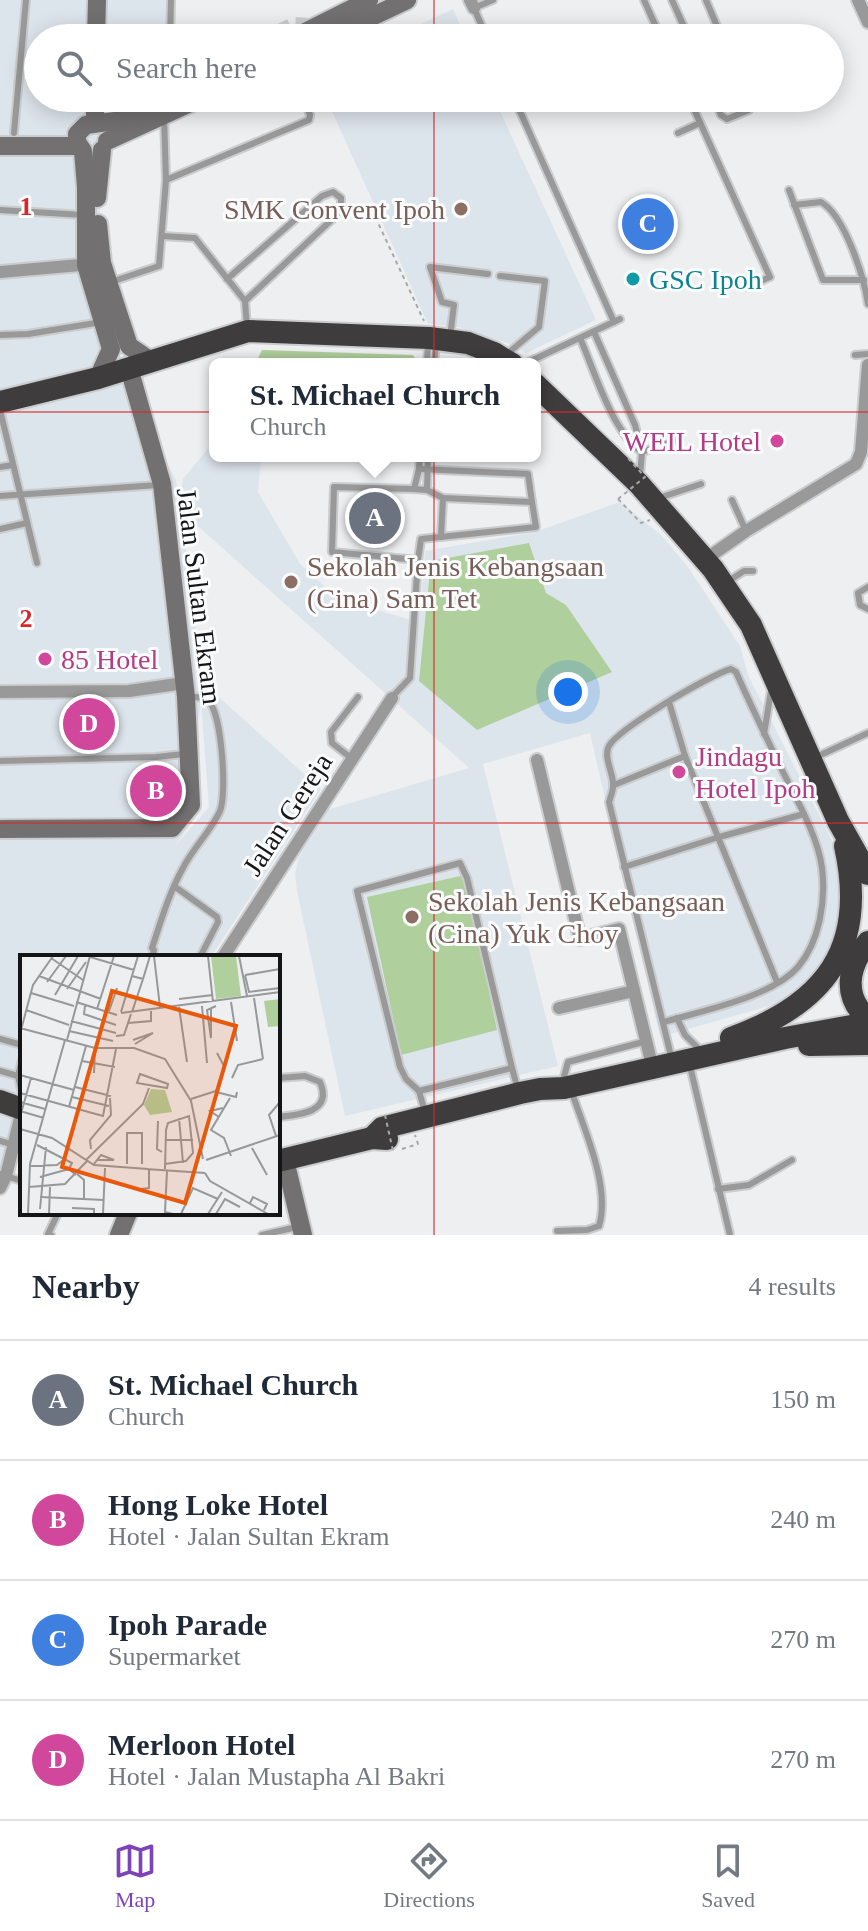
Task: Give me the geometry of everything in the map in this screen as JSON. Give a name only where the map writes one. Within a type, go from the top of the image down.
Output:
[{"type":"highway","points":[[0,402],[98,378],[248,331],[438,339],[468,343],[504,358]]},
{"type":"highway","points":[[541,389],[623,461],[645,492],[706,559],[744,613],[838,821],[868,874]]},
{"type":"highway","points":[[623,461],[638,502],[703,573],[722,602],[744,613]]},
{"type":"highway","points":[[622,1074],[750,1031],[781,1017],[809,996],[835,964],[849,934],[853,902],[850,867],[838,821]]},
{"type":"highway","points":[[421,1125],[520,1093],[565,1088],[868,1021],[854,1002],[850,985],[854,963],[868,942]]},
{"type":"highway","points":[[672,1055],[868,1044]]},
{"type":"highway","points":[[622,1074],[658,1073],[672,1055]]},
{"type":"highway","points":[[282,1161],[372,1138],[382,1128],[421,1125],[542,1102],[565,1088]]},
{"type":"highway","points":[[0,1101],[20,1097]]},
{"type":"street","points":[[96,24],[97,0]]},
{"type":"street","points":[[312,24],[334,8],[369,0]]},
{"type":"street","points":[[356,24],[407,0]]},
{"type":"street","points":[[858,0],[868,22]]},
{"type":"street","points":[[97,112],[101,135],[97,182],[98,241],[94,264],[108,283],[129,346],[151,361]]},
{"type":"street","points":[[5,137],[80,144],[93,154],[101,135],[144,112]]},
{"type":"street","points":[[98,378],[111,349],[102,322],[86,215],[80,144],[82,127],[101,135]]},
{"type":"street","points":[[0,272],[94,264]]},
{"type":"street","points":[[706,559],[746,531],[864,460],[868,365]]},
{"type":"street","name":"Jalan Sultan Ekram","points":[[0,829],[172,828],[191,805],[185,690],[162,484],[129,368]]},
{"type":"street","points":[[0,692],[185,690]]},
{"type":"street","name":"Jalan Gereja","points":[[224,955],[392,698]]},
{"type":"street","points":[[537,760],[580,939],[619,929],[634,991],[672,1055]]},
{"type":"street","points":[[559,1008],[634,991]]},
{"type":"street","points":[[2,1180],[14,1145],[20,1109]]},
{"type":"street","points":[[282,1161],[302,1230]]},
{"type":"street","points":[[119,1235],[127,1215]]},
{"type":"lane","points":[[5,137],[26,0]]},
{"type":"lane","points":[[170,24],[171,0]]},
{"type":"lane","points":[[481,24],[472,4],[493,0]]},
{"type":"lane","points":[[644,0],[655,24]]},
{"type":"lane","points":[[672,0],[683,24]]},
{"type":"lane","points":[[706,0],[716,24]]},
{"type":"lane","points":[[108,283],[159,266],[169,112]]},
{"type":"lane","points":[[166,180],[309,120],[309,112]]},
{"type":"lane","points":[[520,112],[617,321],[524,358]]},
{"type":"lane","points":[[695,112],[770,277],[747,287]]},
{"type":"lane","points":[[720,112],[727,119],[744,112]]},
{"type":"lane","points":[[678,133],[700,123]]},
{"type":"lane","points":[[789,190],[823,280],[864,280]]},
{"type":"lane","points":[[227,279],[322,196],[333,192],[341,198],[341,211],[245,301]]},
{"type":"lane","points":[[794,205],[821,202],[835,214],[864,280],[868,304]]},
{"type":"lane","points":[[0,210],[86,215]]},
{"type":"lane","points":[[162,236],[195,238],[245,301],[248,331]]},
{"type":"lane","points":[[430,358],[454,305],[442,302],[430,267],[488,274]]},
{"type":"lane","points":[[500,276],[545,281],[539,327],[516,358]]},
{"type":"lane","points":[[0,335],[28,334],[102,322]]},
{"type":"lane","points":[[594,332],[635,425],[642,452],[645,492],[671,496],[701,484]]},
{"type":"lane","points":[[580,338],[622,431],[642,452]]},
{"type":"lane","points":[[435,358],[438,339]]},
{"type":"lane","points":[[855,355],[868,354]]},
{"type":"lane","points":[[0,410],[4,442],[13,465],[37,563]]},
{"type":"lane","points":[[642,452],[680,439]]},
{"type":"lane","points":[[414,489],[420,462]]},
{"type":"lane","points":[[427,490],[428,462]]},
{"type":"lane","points":[[0,467],[13,465]]},
{"type":"lane","points":[[392,698],[410,678],[421,539],[536,527],[528,474],[419,469]]},
{"type":"lane","points":[[0,496],[162,484]]},
{"type":"lane","points":[[418,560],[332,552],[334,487],[414,489],[427,490],[443,498],[532,502]]},
{"type":"lane","points":[[441,537],[443,498]]},
{"type":"lane","points":[[732,500],[746,531]]},
{"type":"lane","points":[[0,529],[27,523]]},
{"type":"lane","points":[[724,584],[744,571],[753,571]]},
{"type":"lane","points":[[868,587],[858,593],[860,605],[868,609]]},
{"type":"lane","points":[[664,1022],[731,1004],[777,982],[798,967],[815,937],[823,899],[821,866],[804,814],[736,672],[731,669],[638,721],[609,746],[607,754],[614,785],[609,802],[672,1055],[718,1189],[730,1235]]},
{"type":"lane","points":[[764,734],[773,675]]},
{"type":"lane","points":[[153,955],[152,948],[174,886],[221,809],[222,740],[218,721],[211,703],[185,690]]},
{"type":"lane","points":[[351,758],[332,743],[331,732],[358,697]]},
{"type":"lane","points":[[669,702],[685,756],[777,982]]},
{"type":"lane","points":[[811,760],[868,733]]},
{"type":"lane","points":[[0,761],[156,757],[190,753]]},
{"type":"lane","points":[[614,785],[685,756]]},
{"type":"lane","points":[[624,867],[804,814]]},
{"type":"lane","points":[[421,1125],[419,1091],[406,1079],[400,1067],[357,891],[460,863],[467,878],[520,1093]]},
{"type":"lane","points":[[174,886],[217,917],[218,922],[201,955]]},
{"type":"lane","points":[[672,1055],[685,1035],[677,1018]]},
{"type":"lane","points":[[0,1039],[20,1044]]},
{"type":"lane","points":[[557,1231],[587,1230],[599,1226],[604,1211],[595,1164],[565,1088],[568,1062],[672,1055]]},
{"type":"lane","points":[[20,1068],[20,1086]]},
{"type":"lane","points":[[419,1091],[512,1068]]},
{"type":"lane","points":[[0,1071],[18,1076]]},
{"type":"lane","points":[[280,1078],[305,1076],[320,1082],[323,1090],[323,1103],[317,1108],[303,1115],[280,1117]]},
{"type":"lane","points":[[0,1141],[14,1145]]},
{"type":"lane","points":[[718,1189],[749,1185],[792,1160]]},
{"type":"lane","points":[[49,1235],[57,1215]]},
{"type":"lane","points":[[262,1235],[302,1230]]},
{"type":"path","points":[[372,210],[428,329],[438,339]]},
{"type":"path","points":[[623,461],[645,477],[618,499],[641,523]]},
{"type":"path","points":[[385,1115],[393,1151],[418,1144],[421,1125]]},
{"type":"shaded area","points":[[0,0],[166,0],[165,24],[24,24],[24,112],[123,112],[108,118],[95,265],[130,389],[176,480],[179,504],[183,479],[209,447],[209,462],[260,462],[258,492],[300,564],[340,600],[419,622],[425,551],[535,532],[620,502],[661,535],[688,567],[740,646],[748,675],[841,858],[845,892],[838,935],[824,965],[790,1000],[660,1037],[590,733],[483,764],[558,1066],[345,1116],[297,891],[295,874],[299,857],[327,810],[469,768],[181,511],[203,683],[321,789],[212,955],[20,955],[20,1107],[15,1106],[0,1171]],"holes":[[[201,703],[209,807],[174,847],[201,810],[197,732]]]},
{"type":"shaded area","points":[[453,9],[460,24],[421,24]]},
{"type":"shaded area","name":"SMK Convent Ipoh","points":[[332,112],[500,112],[596,320],[526,353],[510,344],[459,327],[428,324]]},
{"type":"green space","points":[[262,350],[413,355],[415,358],[258,358]]},
{"type":"green space","points":[[529,543],[546,593],[566,605],[612,672],[477,730],[419,681],[431,561]]},
{"type":"green space","points":[[465,875],[497,1030],[401,1055],[367,897]]},
{"type":"tunnel","points":[[291,24],[316,24]]},
{"type":"place","name":"SMK Convent Ipoh","points":[[461,209]]},
{"type":"place","name":"Ipoh Parade","points":[[648,224]]},
{"type":"place","name":"GSC Ipoh","points":[[633,279]]},
{"type":"place","name":"WEIL Hotel","points":[[777,441]]},
{"type":"place","name":"St. Michael Church","points":[[375,518]]},
{"type":"place","name":"Sekolah Jenis Kebangsaan (Cina) Sam Tet","points":[[291,582]]},
{"type":"place","name":"85 Hotel","points":[[45,659]]},
{"type":"place","name":"Merloon Hotel","points":[[89,724]]},
{"type":"place","name":"Jindagu Hotel Ipoh","points":[[679,772]]},
{"type":"place","name":"Hong Loke Hotel","points":[[156,791]]},
{"type":"place","name":"Sekolah Jenis Kebangsaan (Cina) Yuk Choy","points":[[412,917]]}]
